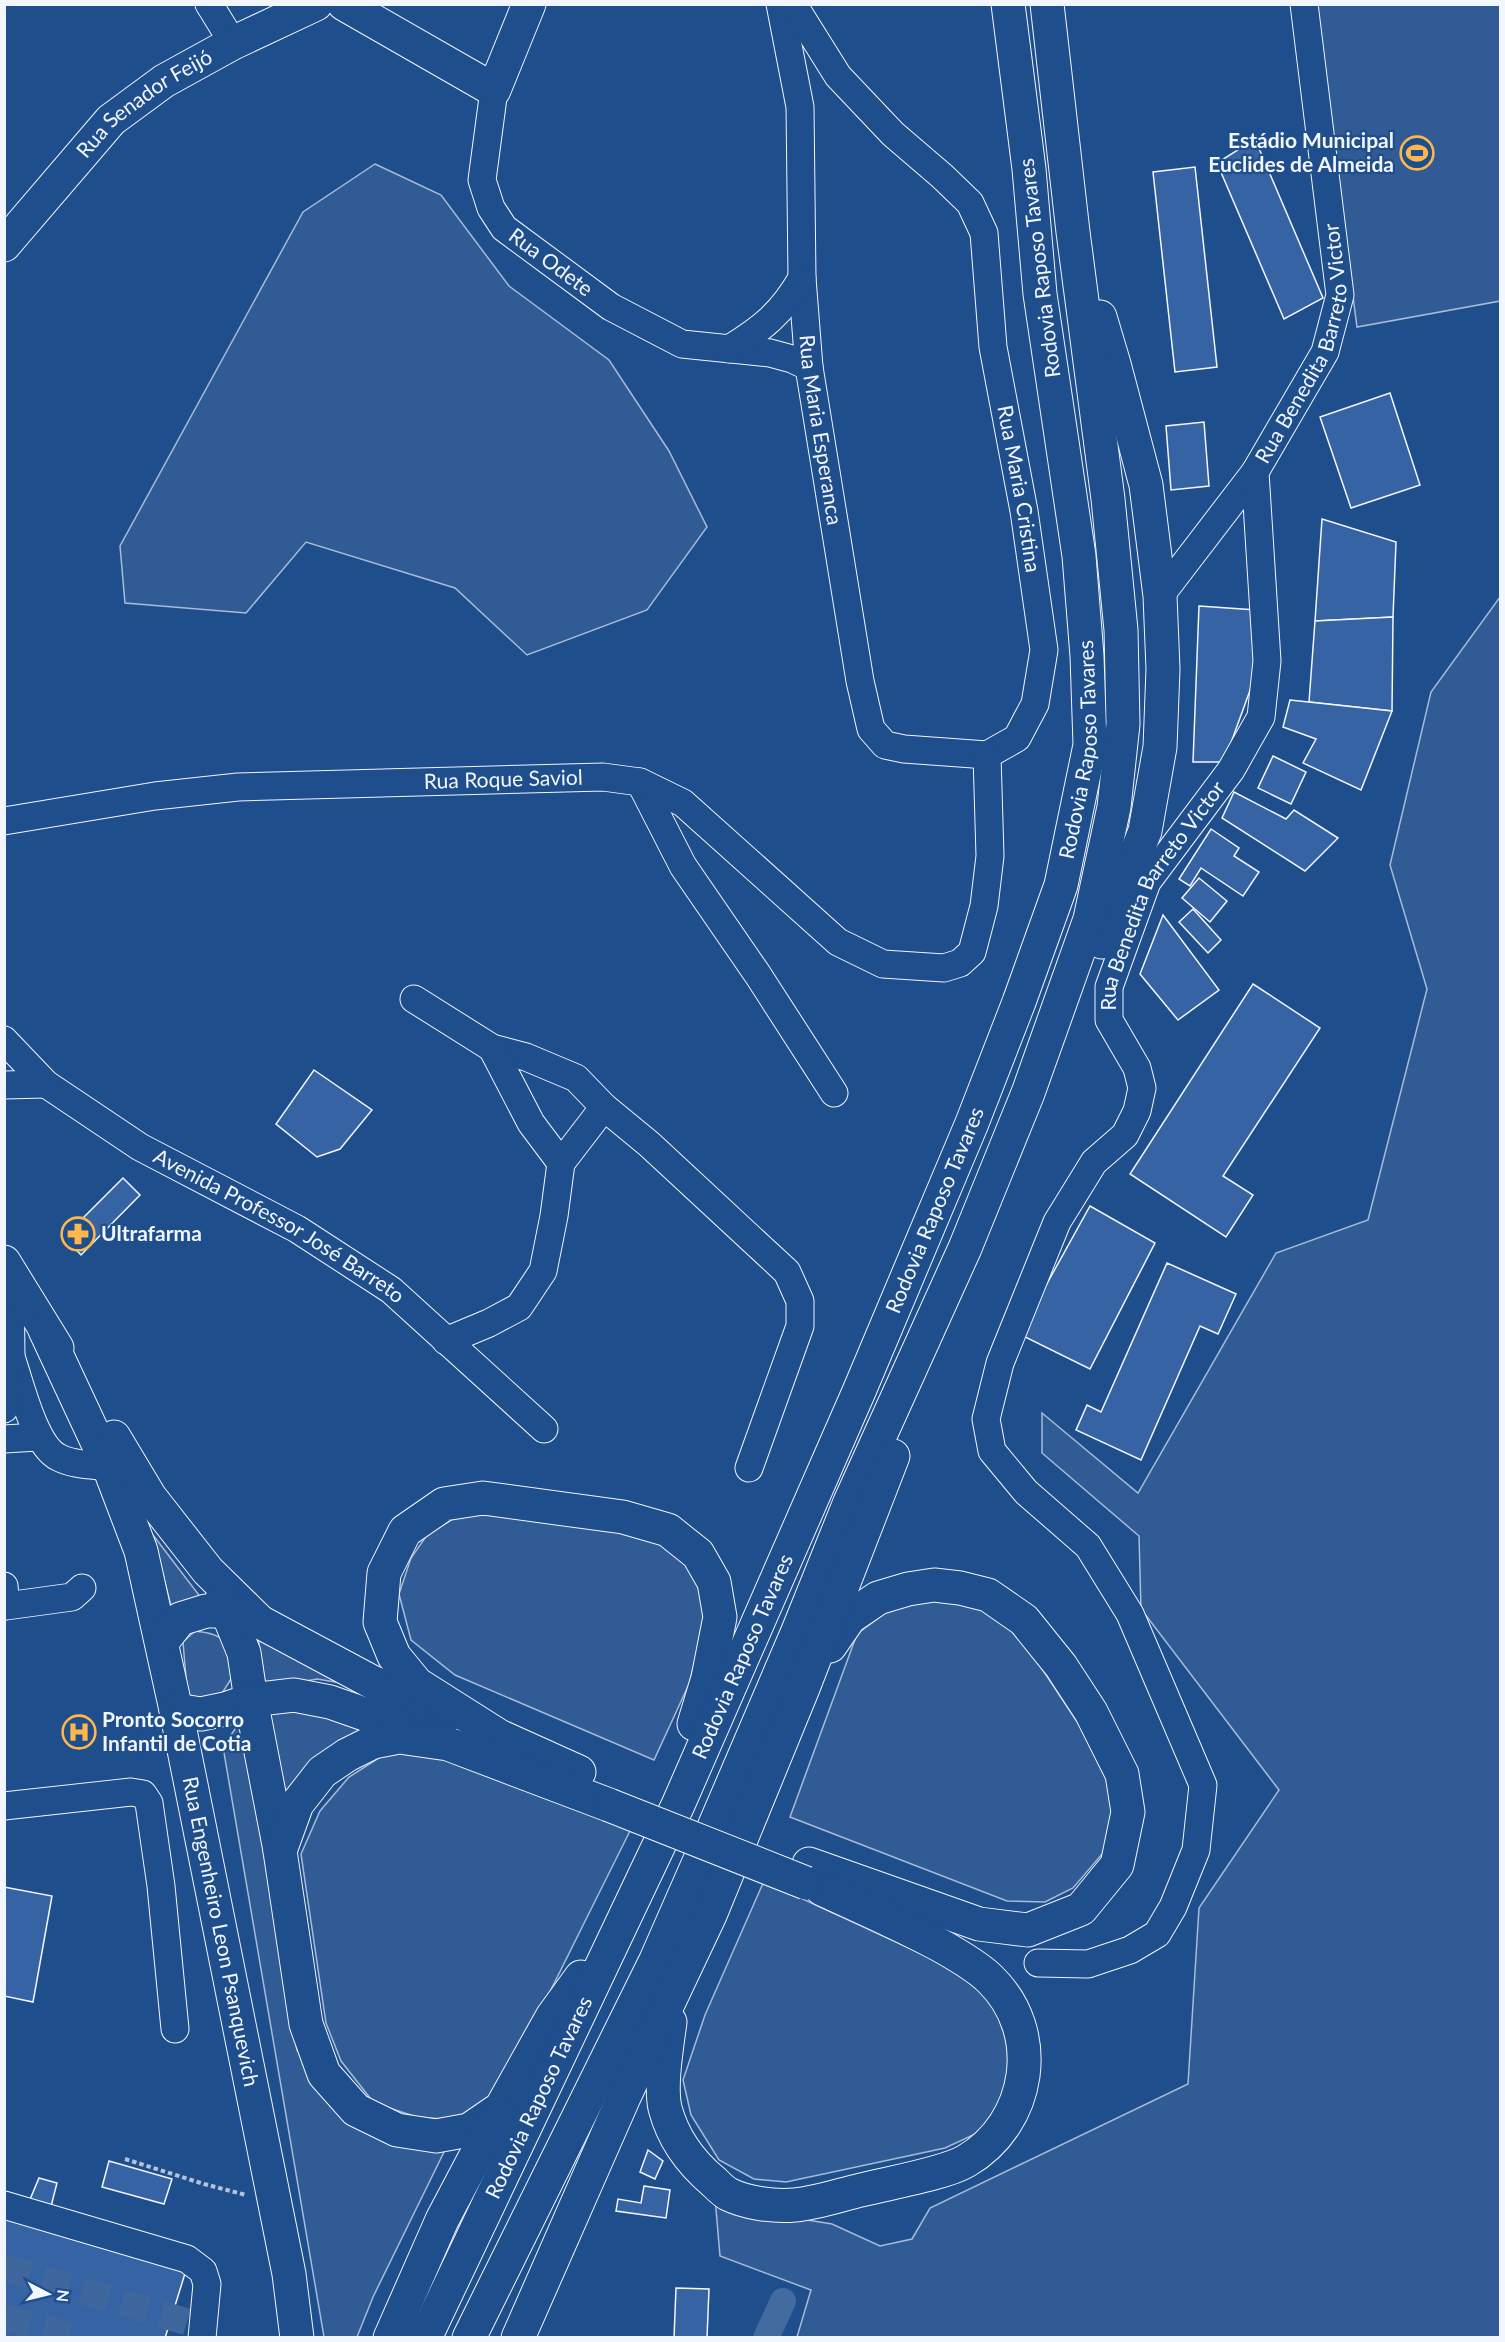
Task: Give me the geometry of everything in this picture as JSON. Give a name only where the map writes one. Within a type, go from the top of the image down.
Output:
[{"type":"main road","name":"Rua Senador Feijó","points":[[4,245],[111,120],[164,81],[233,43],[316,4]]},
{"type":"main road","points":[[344,4],[494,90],[529,4]]},
{"type":"main road","name":"Rodovia Raposo Tavares","points":[[425,2337],[678,1805],[860,1389],[972,1123],[1061,885],[1090,745],[1087,656],[1079,556],[1040,294],[1029,169],[1008,4]]},
{"type":"main road","name":"Rodovia Raposo Tavares","points":[[469,2337],[656,1960],[798,1631],[850,1502],[965,1248],[1028,1093],[1090,920],[1114,807],[1123,724],[1121,630],[1047,4]]},
{"type":"main road","points":[[1028,1093],[1064,1039],[1145,831],[1160,747],[1163,669],[1160,596],[1146,485],[1114,364],[1073,232]]},
{"type":"main road","points":[[518,2337],[624,2097],[710,1915],[803,1688],[890,1465],[965,1248]]},
{"type":"main road","name":"Rua Engenheiro Leon Psanquevich","points":[[7,1267],[150,1497],[208,1571]]},
{"type":"main road","name":"Rua Engenheiro Leon Psanquevich","points":[[45,1330],[109,1467],[141,1551],[176,1710],[289,2274],[297,2337]]},
{"type":"main road","points":[[612,1797],[499,1736],[417,1684],[394,1656],[380,1622],[384,1573],[405,1531],[444,1504],[483,1498],[623,1517],[668,1530],[698,1554],[714,1582],[720,1617],[708,1678],[683,1767],[678,1805]]},
{"type":"main road","points":[[208,1571],[228,1611],[244,1653],[280,1851],[306,2024],[324,2074],[356,2110],[396,2130],[436,2136],[469,2130],[501,2108]]},
{"type":"main road","points":[[208,1571],[260,1622]]},
{"type":"main road","points":[[176,1710],[201,1714],[225,1710],[251,1700],[294,1695],[330,1702],[448,1744],[612,1797],[808,1874],[979,1924],[1028,1930],[1081,1909],[1117,1865],[1128,1812],[1122,1774],[1091,1712],[1067,1675],[1024,1620],[988,1595],[934,1585],[908,1589],[878,1598],[849,1617],[803,1688]]},
{"type":"main road","points":[[162,1642],[180,1619],[206,1611],[228,1611],[260,1622],[372,1682],[499,1736]]},
{"type":"main road","points":[[280,1851],[297,1804],[322,1772],[347,1755],[373,1742],[399,1737],[448,1744]]},
{"type":"main road","points":[[673,1995],[665,2062],[664,2106],[678,2142],[697,2168],[728,2194],[761,2204],[795,2205],[938,2171],[965,2162],[992,2142],[1008,2121],[1020,2094],[1024,2055],[1020,2025],[1008,2002],[990,1978],[962,1958],[808,1874]]},
{"type":"main road","points":[[390,2337],[442,2220],[501,2108],[558,2008],[576,1982],[609,1952]]},
{"type":"main road","points":[[492,2337],[555,2208],[624,2097]]},
{"type":"street","points":[[209,4],[233,43]]},
{"type":"street","name":"Rua Maria Esperanca","points":[[780,4],[800,107],[802,278],[808,367],[860,681],[871,729],[885,745],[987,755]]},
{"type":"street","name":"Rua Maria Cristina","points":[[793,4],[838,76],[892,135],[942,176],[970,203],[984,233],[993,347],[1023,511],[1044,650],[1035,704],[1017,738],[987,755]]},
{"type":"street","name":"Rua Benedita Barreto Victor","points":[[1038,1963],[1088,1964],[1130,1950],[1157,1934],[1173,1907],[1196,1850],[1203,1785],[1130,1614],[1088,1546],[1026,1492],[992,1451],[986,1419],[1000,1363],[1057,1222],[1094,1162],[1125,1135],[1137,1111],[1142,1088],[1137,1068],[1109,1020],[1108,987],[1147,882],[1231,770],[1260,717],[1267,661],[1255,472],[1324,352],[1340,295],[1304,4]]},
{"type":"street","name":"Rua Odete","points":[[494,90],[482,180],[491,208],[504,228],[611,307],[682,344],[770,353],[792,359],[808,367]]},
{"type":"street","points":[[729,349],[760,330],[789,301],[802,278]]},
{"type":"street","points":[[1160,596],[1255,472]]},
{"type":"street","name":"Rua Roque Saviol","points":[[4,821],[155,796],[238,787],[603,777],[640,782],[684,803],[838,942],[883,964],[944,968],[960,963],[972,952],[984,906],[990,856],[987,755]]},
{"type":"street","points":[[640,782],[683,866],[758,975],[834,1093]]},
{"type":"street","points":[[414,999],[492,1048],[526,1058],[576,1078],[604,1107],[649,1144],[788,1272],[800,1301],[800,1326],[749,1468]]},
{"type":"street","name":"Avenida Professor José Barreto","points":[[4,1040],[46,1084],[140,1147],[297,1229],[391,1290],[544,1429]]},
{"type":"street","points":[[492,1048],[531,1123],[561,1163]]},
{"type":"street","points":[[4,1085],[46,1084]]},
{"type":"street","points":[[446,1341],[489,1323],[519,1306],[543,1271],[561,1163],[604,1107]]},
{"type":"street","points":[[4,1409],[11,1357],[7,1267]]},
{"type":"street","points":[[11,1357],[38,1437],[57,1457],[76,1463],[109,1467]]},
{"type":"street","points":[[4,1439],[38,1437]]},
{"type":"street","points":[[5,1600],[72,1597],[82,1588]]},
{"type":"street","points":[[4,1806],[131,1792],[143,1794],[149,1803],[161,1886],[176,2029]]},
{"type":"street","points":[[4,2205],[187,2259],[203,2271],[207,2284],[202,2337]]},
{"type":"path","points":[[124,2159],[250,2196]]},
{"type":"shaded area","name":"Estádio Municipal Euclides de Almeida","points":[[1315,5],[1500,5],[1500,301],[1357,327]]},
{"type":"shaded area","points":[[375,164],[441,195],[509,286],[609,360],[669,451],[707,527],[647,610],[527,655],[455,588],[306,542],[246,613],[125,603],[120,546],[303,212]]},
{"type":"shaded area","points":[[1500,597],[1500,2337],[797,2337],[811,2290],[720,2256],[715,2198],[771,2214],[832,2224],[880,2246],[912,2239],[930,2208],[1188,2084],[1199,1908],[1279,1790],[1141,1609],[1139,1536],[1042,1453],[1042,1413],[1138,1493],[1276,1253],[1368,1220],[1427,989],[1390,865],[1431,692]]},
{"type":"shaded area","points":[[488,1510],[660,1538],[686,1558],[703,1587],[703,1630],[689,1684],[654,1760],[455,1675],[411,1640],[399,1594],[411,1558],[427,1535],[453,1519]]},
{"type":"shaded area","points":[[153,1535],[205,1603],[171,1606]]},
{"type":"shaded area","points":[[926,1599],[969,1599],[1009,1619],[1105,1764],[1117,1806],[1109,1846],[1073,1888],[1045,1902],[1007,1901],[790,1817],[857,1634],[895,1606]]},
{"type":"shaded area","points":[[195,1631],[221,1638],[227,1648],[233,1676],[219,1698],[188,1701],[183,1642]]},
{"type":"shaded area","points":[[257,1631],[360,1686],[317,1679],[266,1688]]},
{"type":"shaded area","points":[[284,1705],[394,1732],[283,1811],[266,1713]]},
{"type":"shaded area","points":[[241,1720],[297,2050],[327,2097],[446,2148],[373,2297],[357,2337],[324,2337],[223,1747]]},
{"type":"shaded area","points":[[388,1752],[446,1756],[631,1829],[493,2106],[457,2120],[417,2117],[374,2103],[341,2061],[326,2023],[301,1854],[320,1811],[349,1777]]},
{"type":"shaded area","points":[[764,1881],[989,1985],[1008,2011],[1016,2078],[986,2129],[945,2148],[786,2182],[754,2179],[719,2160],[691,2115],[683,2080],[705,2015]]},
{"type":"building","points":[[1255,139],[1323,298],[1284,319],[1217,163]]},
{"type":"building","points":[[1195,167],[1217,367],[1175,372],[1153,172]]},
{"type":"building","points":[[1390,393],[1420,485],[1351,508],[1320,417]]},
{"type":"building","points":[[1204,422],[1209,486],[1171,490],[1166,426]]},
{"type":"building","points":[[1322,519],[1396,542],[1393,617],[1315,621]]},
{"type":"building","points":[[1199,606],[1256,610],[1257,671],[1224,762],[1193,762]]},
{"type":"building","points":[[1393,617],[1392,711],[1309,702],[1315,621]]},
{"type":"building","points":[[1290,700],[1392,711],[1361,790],[1303,763],[1316,739],[1283,727]]},
{"type":"building","points":[[1273,756],[1306,772],[1291,804],[1258,788]]},
{"type":"building","points":[[1234,792],[1286,819],[1294,810],[1338,838],[1305,871],[1222,818]]},
{"type":"building","points":[[1211,829],[1239,848],[1234,856],[1259,872],[1243,896],[1201,868],[1190,886],[1179,879]]},
{"type":"building","points":[[1199,878],[1227,901],[1210,922],[1182,898]]},
{"type":"building","points":[[1193,909],[1221,940],[1208,953],[1179,922]]},
{"type":"building","points":[[1163,915],[1219,990],[1178,1020],[1140,974]]},
{"type":"building","points":[[1253,984],[1320,1028],[1223,1176],[1253,1195],[1226,1237],[1130,1174]]},
{"type":"building","points":[[314,1070],[372,1110],[340,1149],[317,1157],[276,1124]]},
{"type":"building","points":[[123,1178],[140,1195],[81,1255],[64,1237]]},
{"type":"building","points":[[1090,1206],[1155,1243],[1090,1369],[1019,1334]]},
{"type":"building","points":[[1167,1263],[1236,1294],[1218,1334],[1200,1326],[1141,1460],[1076,1430],[1087,1405],[1101,1412]]},
{"type":"building","points":[[4,1887],[52,1896],[33,2002],[4,1996]]},
{"type":"building","points":[[648,2150],[663,2161],[655,2179],[640,2172]]},
{"type":"building","points":[[109,2161],[172,2179],[164,2204],[102,2187]]},
{"type":"building","points":[[39,2178],[57,2183],[46,2226],[187,2267],[165,2338],[4,2338],[4,2211],[23,2216]]},
{"type":"building","points":[[644,2186],[670,2190],[666,2218],[616,2211],[618,2199],[641,2203]]},
{"type":"building","points":[[676,2288],[709,2289],[707,2338],[674,2338]]},
{"type":"waterway","points":[[766,2338],[783,2301]]},
{"type":"tunnel","points":[[4,2267],[204,2327]]},
{"type":"tunnel","points":[[4,2317],[79,2338]]},
{"type":"place","name":"Estádio Municipal Euclides de Almeida","points":[[1417,153]]},
{"type":"place","name":"Ultrafarma","points":[[78,1234]]},
{"type":"place","name":"Pronto Socorro Infantil de Cotia","points":[[79,1732]]}]
